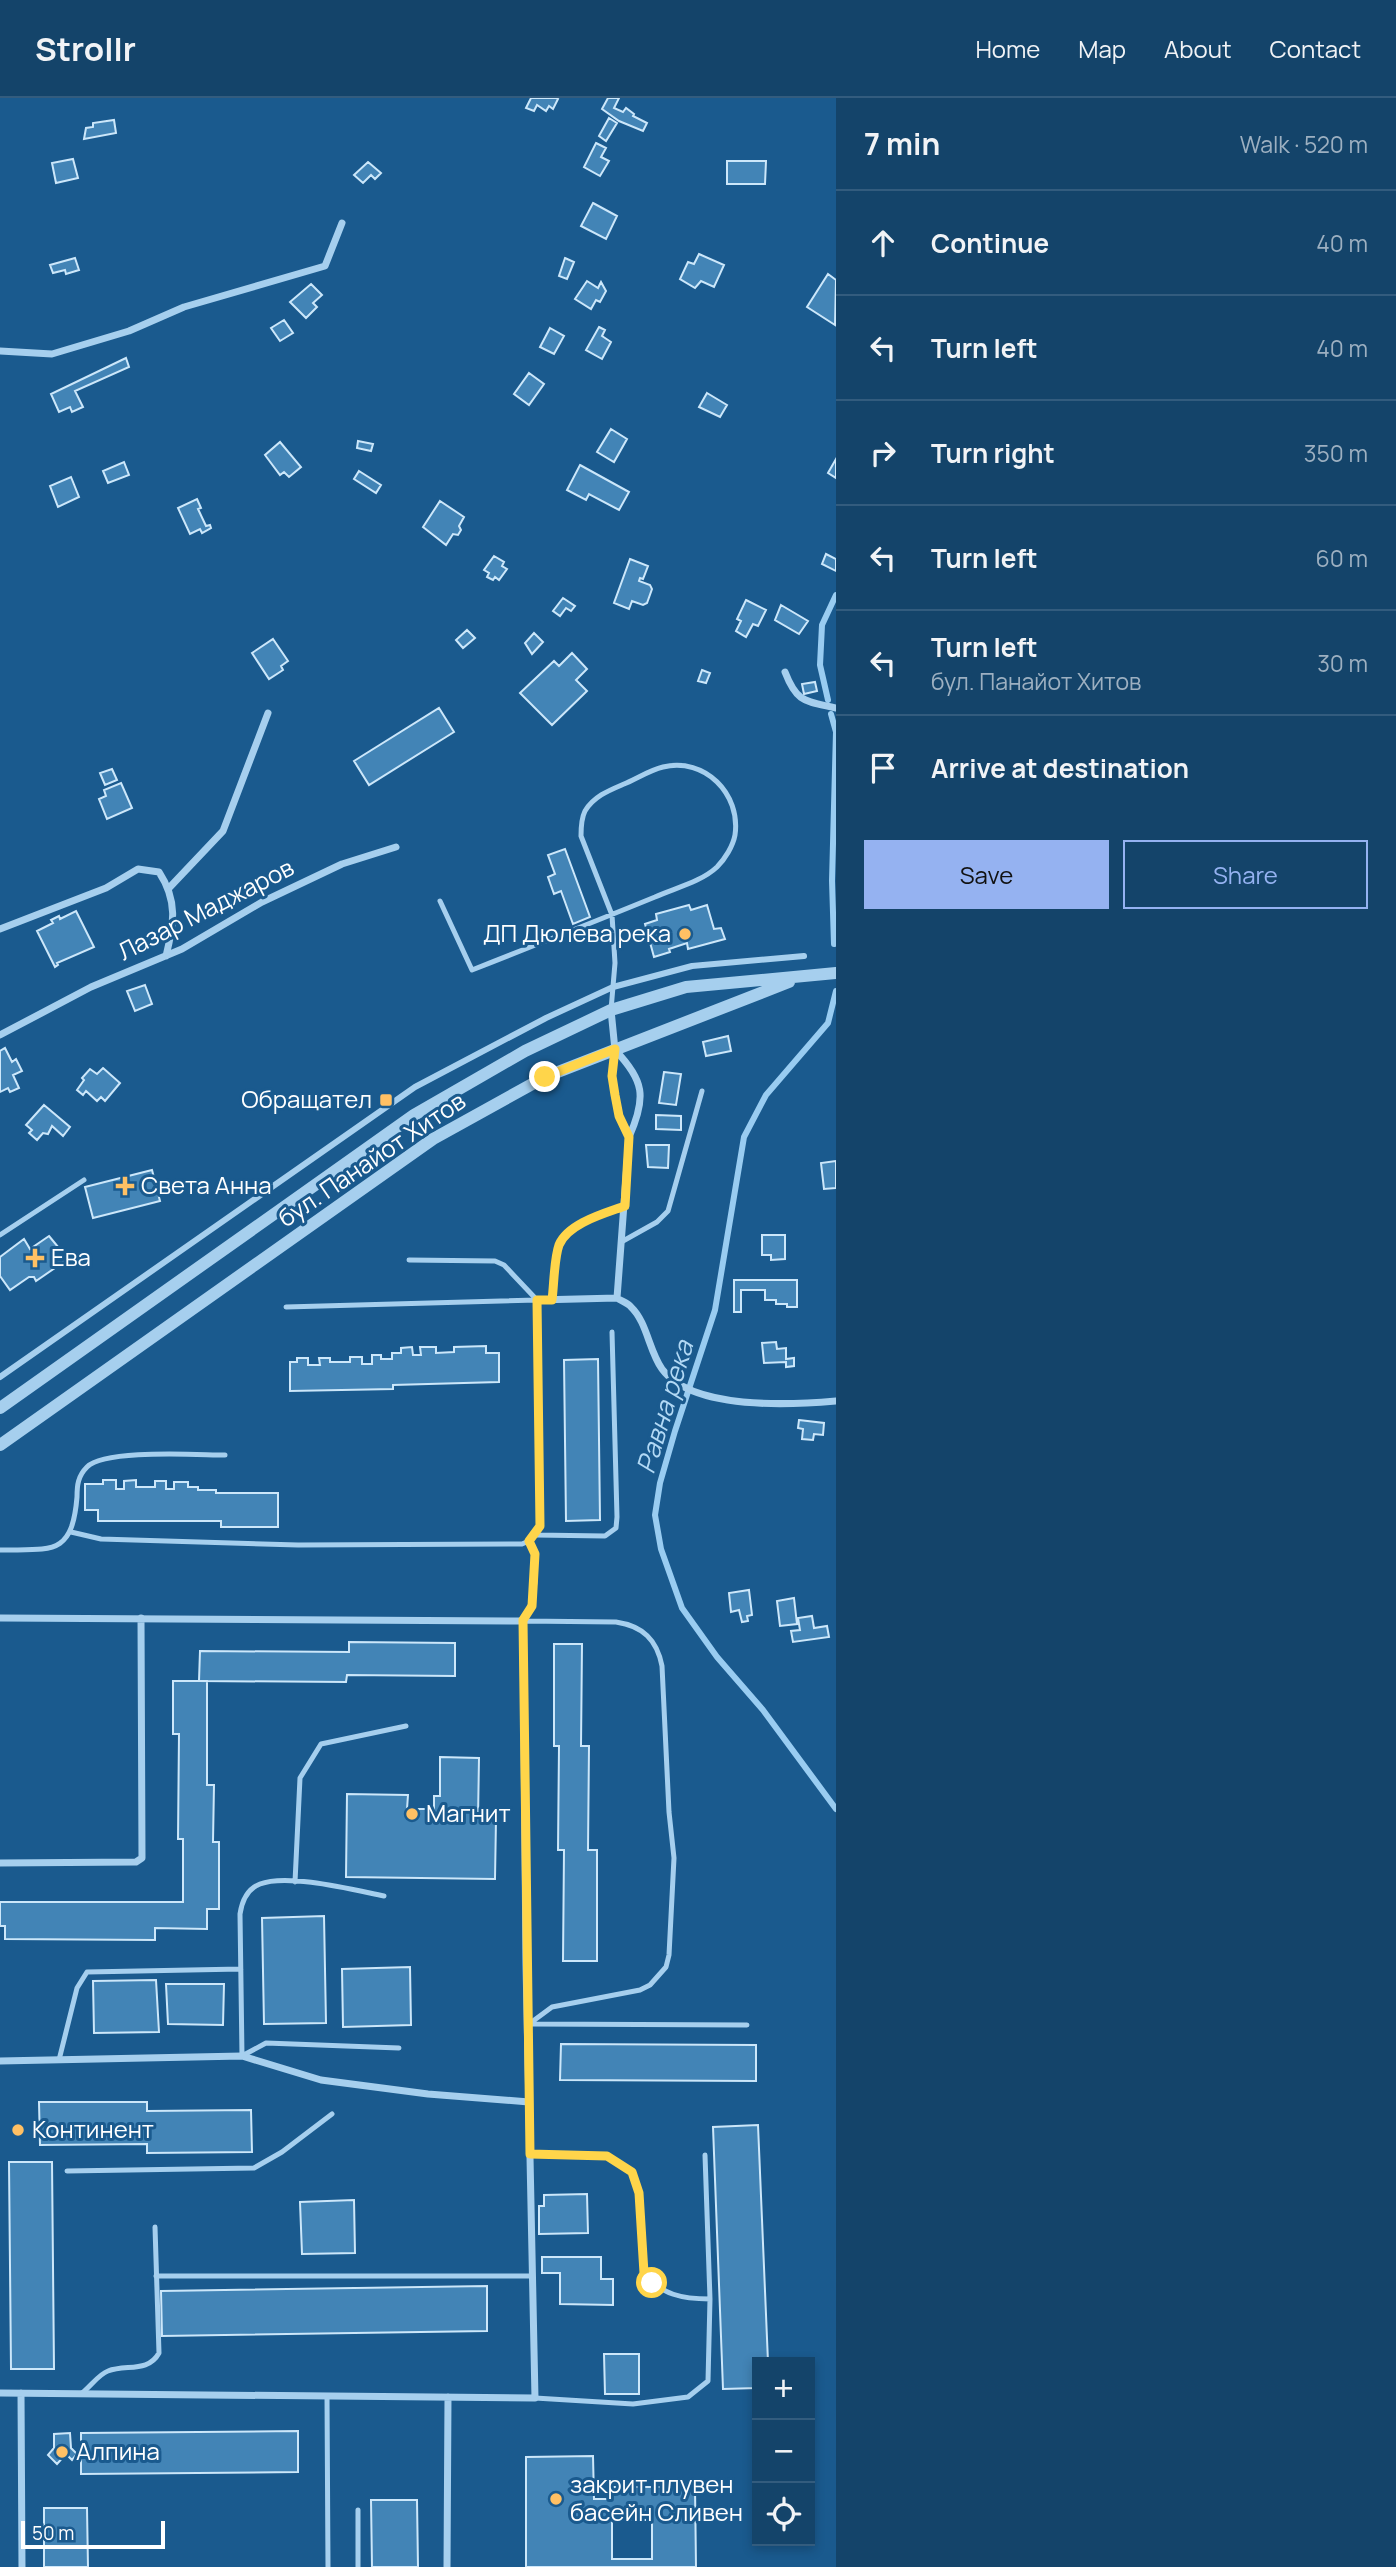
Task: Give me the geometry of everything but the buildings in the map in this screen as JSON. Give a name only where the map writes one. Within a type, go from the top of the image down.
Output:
[{"type":"street","points":[[0,351],[52,354],[129,331],[184,307],[326,266],[342,223]]},
{"type":"street","points":[[785,672],[793,692],[804,700],[836,708]]},
{"type":"street","points":[[169,888],[223,831],[268,713]]},
{"type":"street","name":"Лазар Маджаров","points":[[0,1035],[91,987],[182,949],[262,902],[342,864],[396,847]]},
{"type":"street","points":[[0,929],[106,888],[138,869],[159,872],[169,888],[174,924],[166,956]]},
{"type":"street","points":[[0,1377],[415,1087],[550,1016],[613,987],[692,966],[804,956]]},
{"type":"street","name":"бул. Панайот Хитов","points":[[0,1408],[414,1115],[525,1051],[611,1010],[686,987],[836,973]]},
{"type":"street","name":"бул. Панайот Хитов","points":[[0,1445],[433,1139],[545,1077],[804,977]]},
{"type":"street","points":[[611,1010],[615,1049],[612,1076],[619,1116],[629,1137]]},
{"type":"street","points":[[615,1049],[634,1069],[640,1092],[639,1115],[629,1137],[617,1298]]},
{"type":"street","points":[[537,1300],[617,1298],[631,1307],[661,1368],[676,1384],[699,1393],[785,1404],[836,1401]]},
{"type":"street","points":[[0,1618],[523,1620],[528,2102],[535,2398],[0,2392]]},
{"type":"street","points":[[0,1863],[136,1862],[142,1858],[141,1618]]},
{"type":"street","points":[[0,2061],[242,2056],[321,2080],[428,2094],[528,2102]]},
{"type":"street","points":[[21,2393],[22,2567]]},
{"type":"street","points":[[447,2567],[448,2397]]},
{"type":"lane","points":[[440,901],[472,970],[612,915],[701,877],[716,868],[727,854],[734,838],[736,820],[732,804],[725,790],[713,777],[680,765],[662,767],[604,793],[593,800],[585,811],[581,836],[612,915],[615,963],[611,1010]]},
{"type":"lane","points":[[623,1241],[657,1222],[668,1211],[702,1091]]},
{"type":"lane","points":[[0,1235],[84,1180]]},
{"type":"lane","points":[[552,1300],[559,1245],[566,1235],[585,1221],[625,1206]]},
{"type":"lane","points":[[71,1532],[101,1539],[298,1545],[522,1544],[529,1541],[540,1526],[537,1300],[504,1265],[495,1261],[409,1260]]},
{"type":"lane","points":[[286,1307],[537,1300]]},
{"type":"lane","points":[[535,1535],[604,1536],[615,1528],[617,1517],[612,1332]]},
{"type":"lane","points":[[0,1550],[45,1549],[61,1544],[71,1532],[78,1480],[88,1466],[105,1458],[127,1455],[225,1455]]},
{"type":"lane","points":[[523,1620],[532,1606],[535,1554],[529,1541]]},
{"type":"lane","points":[[523,1620],[630,1624],[643,1631],[652,1641],[659,1653],[662,1667],[669,1812],[674,1858],[669,1955],[666,1967],[659,1977],[639,1990],[552,2007],[529,2024]]},
{"type":"lane","points":[[295,1882],[300,1778],[321,1744],[406,1726]]},
{"type":"lane","points":[[384,1896],[295,1882],[259,1884],[245,1896],[240,1914],[242,2056],[266,2043],[399,2048]]},
{"type":"lane","points":[[59,2060],[77,1988],[87,1972],[241,1969]]},
{"type":"lane","points":[[529,2024],[747,2025]]},
{"type":"lane","points":[[67,2171],[254,2168],[282,2152],[332,2114]]},
{"type":"lane","points":[[530,2154],[607,2156],[632,2172],[639,2193],[644,2273],[652,2283],[674,2297],[710,2299]]},
{"type":"lane","points":[[535,2398],[634,2404],[688,2397],[708,2381],[710,2299],[705,2155]]},
{"type":"lane","points":[[82,2393],[106,2371],[148,2365],[155,2361],[159,2353],[155,2227]]},
{"type":"lane","points":[[156,2276],[532,2276]]},
{"type":"lane","points":[[327,2396],[328,2567]]},
{"type":"lane","points":[[358,2510],[358,2567]]},
{"type":"waterway","name":"Равна река","points":[[828,700],[820,665],[822,625],[836,595]]},
{"type":"waterway","name":"Равна река","points":[[831,714],[836,732],[832,881],[834,944]]},
{"type":"waterway","name":"Равна река","points":[[836,991],[828,1023],[766,1095],[744,1137],[715,1310],[675,1431],[660,1483],[655,1515],[661,1549],[682,1608],[717,1657],[763,1710],[836,1809]]},
{"type":"place","name":"ДП Дюлева река","points":[[685,934]]},
{"type":"place","name":"Обращател","points":[[386,1100]]},
{"type":"place","name":"Света Анна","points":[[125,1186]]},
{"type":"place","name":"Ева","points":[[35,1258]]},
{"type":"place","name":"Магнит","points":[[412,1814]]},
{"type":"place","name":"Континент","points":[[18,2130]]},
{"type":"place","name":"Алпина","points":[[62,2452]]},
{"type":"place","name":"закрит плувен басейн Сливен","points":[[556,2499]]},
{"type":"route","points":[[545,1077],[615,1049],[612,1076],[615,1095],[619,1116],[629,1137],[625,1206],[585,1221],[566,1235],[559,1245],[552,1300],[537,1300],[540,1526],[529,1541],[535,1554],[532,1606],[523,1620],[530,2154],[607,2156],[632,2172],[639,2193],[644,2273],[652,2283]]}]
